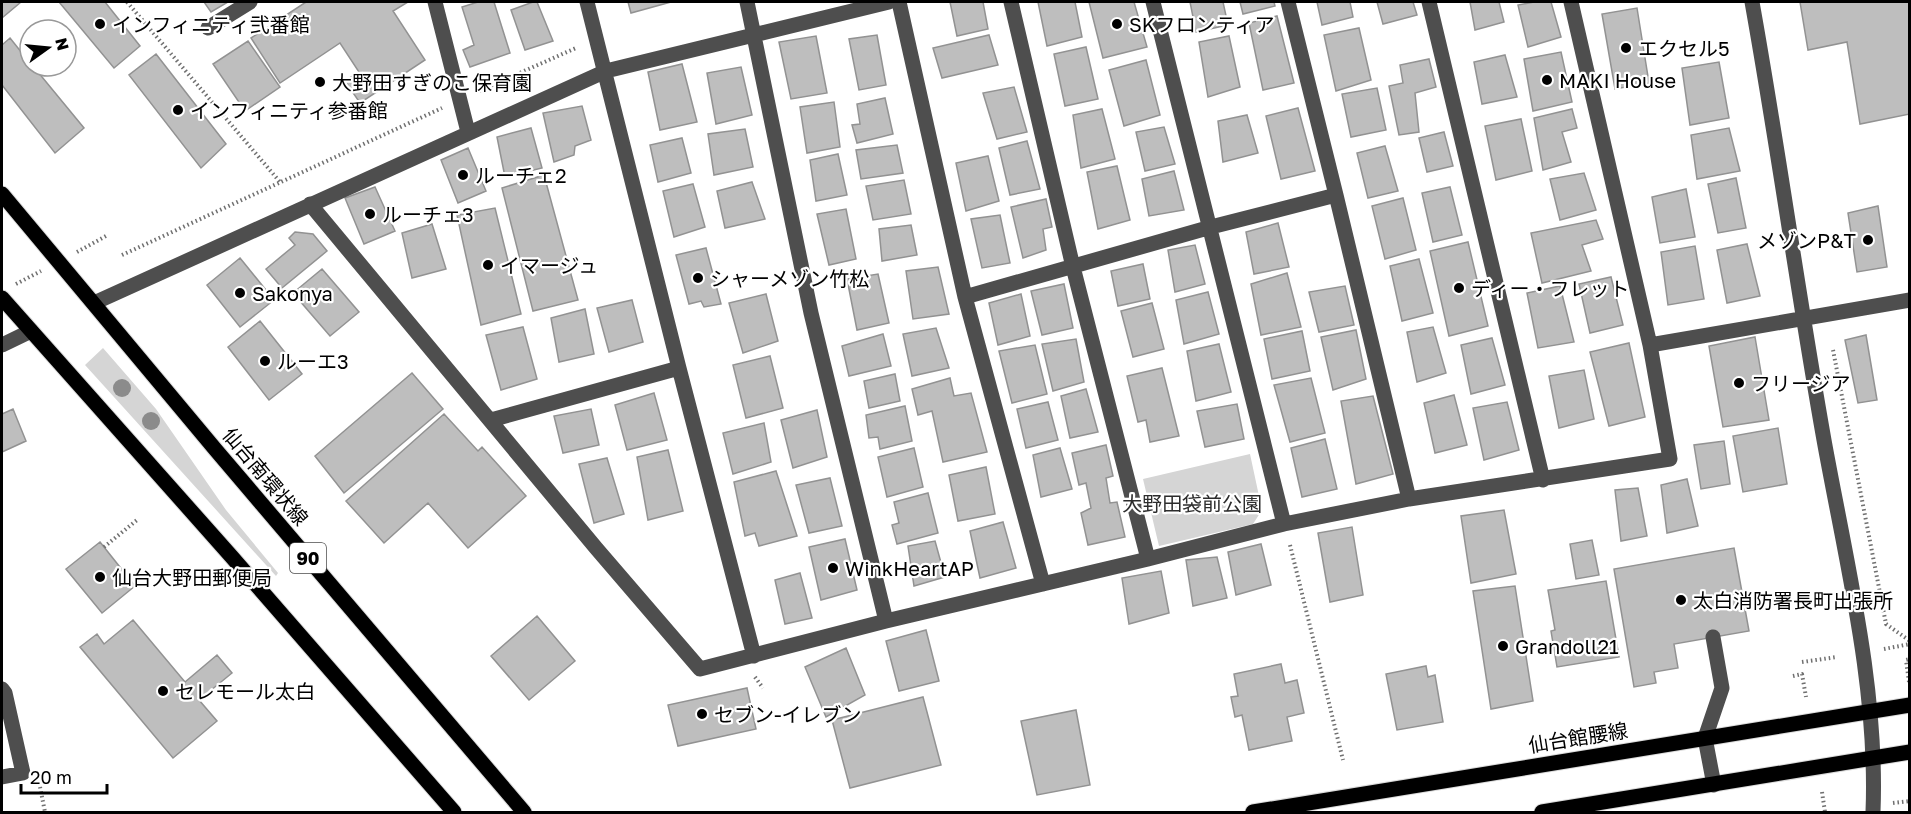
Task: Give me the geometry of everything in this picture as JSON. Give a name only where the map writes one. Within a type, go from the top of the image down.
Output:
[{"type":"main road","name":"仙台南環状線","points":[[2,194],[524,813]]},
{"type":"main road","points":[[2,298],[454,813]]},
{"type":"main road","name":"仙台館腰線","points":[[1253,813],[1910,705]]},
{"type":"main road","points":[[1542,813],[1910,752]]},
{"type":"street","points":[[208,28],[250,2]]},
{"type":"street","points":[[435,2],[468,132]]},
{"type":"street","points":[[587,2],[754,656]]},
{"type":"street","points":[[747,2],[811,313],[886,621]]},
{"type":"street","points":[[94,303],[606,71],[889,2]]},
{"type":"street","points":[[899,2],[965,297],[1043,584]]},
{"type":"street","points":[[1011,2],[1073,267],[1148,559]]},
{"type":"street","points":[[1153,2],[1284,524]]},
{"type":"street","points":[[1288,2],[1409,499]]},
{"type":"street","points":[[1429,2],[1543,480]]},
{"type":"street","points":[[310,204],[590,541],[700,669],[1284,524],[1409,499],[1670,459],[1650,345],[1571,2]]},
{"type":"street","points":[[1752,2],[1803,319],[1862,652],[1870,712],[1873,813]]},
{"type":"street","points":[[965,297],[1210,227],[1336,195]]},
{"type":"street","points":[[1650,345],[1910,300]]},
{"type":"street","points":[[2,345],[32,331]]},
{"type":"street","points":[[491,420],[679,368]]},
{"type":"street","points":[[1713,637],[1722,688],[1705,738],[1714,785]]},
{"type":"street","points":[[2,689],[5,693],[23,773],[2,777]]},
{"type":"path","points":[[128,2],[280,182]]},
{"type":"path","points":[[122,255],[460,99],[597,39]]},
{"type":"path","points":[[1833,346],[1886,624],[1910,642]]},
{"type":"path","points":[[104,547],[137,520]]},
{"type":"path","points":[[1284,524],[1343,760]]},
{"type":"path","points":[[1879,650],[1910,642]]},
{"type":"path","points":[[1802,662],[1837,657]]},
{"type":"path","points":[[1910,659],[1906,660],[1910,682]]},
{"type":"path","points":[[1793,676],[1802,674],[1806,697]]},
{"type":"path","points":[[1822,792],[1825,813]]},
{"type":"path","points":[[1893,803],[1910,801]]},
{"type":"green space","points":[[103,348],[156,409],[226,510],[278,573],[276,576],[85,365]]},
{"type":"green space","name":"大野田袋前公園","points":[[1250,454],[1262,510],[1253,524],[1159,546],[1143,479]]},
{"type":"building","points":[[2,2],[21,2],[2,18]]},
{"type":"building","name":"インフィニティ弐番館","points":[[59,2],[105,2],[140,46],[114,68],[78,25],[78,18],[72,18]]},
{"type":"building","points":[[204,2],[228,2],[211,12]]},
{"type":"building","points":[[306,2],[408,2],[393,11],[425,60],[360,103],[345,81],[359,72],[340,43],[280,83],[251,38]]},
{"type":"building","points":[[478,2],[494,2],[510,53],[470,67],[463,50],[474,45],[462,7]]},
{"type":"building","points":[[537,2],[553,41],[525,50],[511,10]]},
{"type":"building","points":[[628,2],[671,2],[631,13]]},
{"type":"building","points":[[950,2],[983,2],[988,29],[957,36]]},
{"type":"building","points":[[1038,2],[1075,2],[1082,37],[1047,46]]},
{"type":"building","name":"SKフロンティア","points":[[1089,2],[1134,2],[1147,47],[1103,58]]},
{"type":"building","points":[[1190,2],[1223,2],[1228,25],[1196,32]]},
{"type":"building","points":[[1240,2],[1274,2],[1275,6],[1243,14]]},
{"type":"building","points":[[1317,2],[1350,2],[1353,17],[1322,25]]},
{"type":"building","points":[[1377,2],[1413,2],[1417,15],[1383,24]]},
{"type":"building","points":[[1470,2],[1499,2],[1504,22],[1475,30]]},
{"type":"building","points":[[1551,2],[1561,37],[1528,47],[1518,5]]},
{"type":"building","points":[[1800,2],[1910,2],[1910,114],[1860,124],[1847,42],[1808,50]]},
{"type":"building","name":"エクセル5","points":[[1637,8],[1649,83],[1615,89],[1602,14]]},
{"type":"building","points":[[1277,16],[1294,83],[1263,90],[1249,23]]},
{"type":"building","points":[[1359,28],[1371,80],[1336,91],[1324,35]]},
{"type":"building","points":[[877,35],[886,85],[859,90],[849,39]]},
{"type":"building","points":[[989,35],[998,65],[942,78],[933,48]]},
{"type":"building","points":[[816,36],[827,93],[791,99],[779,42]]},
{"type":"building","points":[[1229,36],[1240,87],[1208,97],[1199,42]]},
{"type":"building","points":[[10,38],[18,48],[18,78],[43,78],[84,128],[55,153],[2,85],[2,45]]},
{"type":"building","points":[[248,41],[280,87],[245,111],[213,64]]},
{"type":"building","points":[[1086,47],[1098,99],[1065,106],[1054,54]]},
{"type":"building","name":"MAKI House","points":[[1561,52],[1572,102],[1533,111],[1524,59]]},
{"type":"building","name":"インフィニティ参番館","points":[[156,54],[226,144],[201,168],[129,75]]},
{"type":"building","points":[[1505,55],[1517,97],[1482,104],[1474,62]]},
{"type":"building","points":[[1429,59],[1436,87],[1415,93],[1419,132],[1399,135],[1389,86],[1403,83],[1400,65]]},
{"type":"building","points":[[1146,60],[1160,115],[1124,126],[1109,70]]},
{"type":"building","points":[[1719,62],[1729,118],[1690,125],[1682,68]]},
{"type":"building","points":[[682,64],[697,122],[660,130],[648,72]]},
{"type":"building","points":[[741,67],[752,115],[716,124],[707,73]]},
{"type":"building","points":[[1014,87],[1027,132],[997,139],[983,93]]},
{"type":"building","points":[[1377,88],[1386,130],[1351,137],[1342,94]]},
{"type":"building","points":[[885,98],[893,134],[857,143],[852,125],[860,124],[857,104]]},
{"type":"building","points":[[834,102],[840,147],[807,153],[800,107]]},
{"type":"building","points":[[582,106],[591,140],[575,146],[574,155],[554,162],[543,113]]},
{"type":"building","points":[[1298,108],[1315,171],[1281,179],[1266,116]]},
{"type":"building","points":[[1102,109],[1115,159],[1081,168],[1073,115]]},
{"type":"building","points":[[1572,109],[1577,128],[1562,132],[1571,162],[1543,170],[1534,118]]},
{"type":"building","points":[[1247,115],[1258,153],[1223,162],[1218,121]]},
{"type":"building","points":[[1521,119],[1532,171],[1496,180],[1485,126]]},
{"type":"building","points":[[1164,127],[1175,164],[1145,171],[1136,132]]},
{"type":"building","points":[[531,128],[542,168],[505,177],[497,137]]},
{"type":"building","points":[[1729,128],[1740,171],[1697,179],[1691,135]]},
{"type":"building","points":[[745,129],[753,167],[714,175],[708,134]]},
{"type":"building","points":[[1444,132],[1453,166],[1427,172],[1419,138]]},
{"type":"building","points":[[682,138],[691,173],[658,182],[650,145]]},
{"type":"building","points":[[1027,141],[1040,189],[1010,195],[999,148]]},
{"type":"building","points":[[897,145],[903,173],[861,179],[856,150]]},
{"type":"building","points":[[1385,146],[1398,191],[1368,198],[1357,153]]},
{"type":"building","name":"ルーチェ2","points":[[468,148],[486,191],[458,203],[441,160]]},
{"type":"building","points":[[838,154],[847,195],[816,201],[810,160]]},
{"type":"building","points":[[988,156],[999,201],[966,211],[956,163]]},
{"type":"building","points":[[1117,166],[1130,220],[1098,229],[1087,172]]},
{"type":"building","points":[[1174,171],[1184,210],[1149,216],[1142,179]]},
{"type":"building","points":[[1584,173],[1596,210],[1560,220],[1550,179]]},
{"type":"building","points":[[544,175],[578,300],[533,311],[502,188]]},
{"type":"building","points":[[1736,178],[1746,228],[1718,233],[1708,184]]},
{"type":"building","points":[[904,180],[911,214],[873,220],[866,186]]},
{"type":"building","points":[[752,182],[765,219],[725,228],[717,191]]},
{"type":"building","points":[[693,184],[705,227],[674,237],[663,191]]},
{"type":"building","name":"ルーチェ3","points":[[375,187],[395,231],[364,244],[345,198]]},
{"type":"building","points":[[1450,187],[1462,235],[1433,242],[1422,193]]},
{"type":"building","points":[[1686,189],[1695,237],[1660,243],[1652,197]]},
{"type":"building","points":[[1403,198],[1416,250],[1385,259],[1372,206]]},
{"type":"building","points":[[1046,199],[1052,227],[1043,229],[1046,250],[1023,258],[1011,207]]},
{"type":"building","name":"メゾンP&T","points":[[1878,206],[1887,267],[1857,272],[1848,213]]},
{"type":"building","name":"イマージュ","points":[[495,208],[521,314],[481,325],[457,215]]},
{"type":"building","points":[[846,209],[856,259],[829,265],[817,214]]},
{"type":"building","points":[[1000,215],[1010,263],[982,268],[971,219]]},
{"type":"building","points":[[1596,220],[1603,239],[1582,245],[1591,271],[1542,283],[1531,233]]},
{"type":"building","points":[[1278,223],[1289,267],[1254,274],[1246,232]]},
{"type":"building","points":[[432,224],[446,269],[412,278],[402,233]]},
{"type":"building","points":[[911,225],[917,255],[882,261],[879,229]]},
{"type":"building","points":[[295,232],[313,234],[327,251],[282,288],[266,269],[295,245],[289,238]]},
{"type":"building","name":"ディー・フレット","points":[[1468,242],[1488,326],[1449,336],[1430,251]]},
{"type":"building","points":[[1747,244],[1760,296],[1727,303],[1717,250]]},
{"type":"building","points":[[1195,245],[1205,284],[1175,292],[1168,250]]},
{"type":"building","points":[[1695,246],[1704,299],[1668,305],[1661,252]]},
{"type":"building","name":"シャーメゾン竹松","points":[[706,248],[721,304],[704,307],[701,301],[689,304],[676,255]]},
{"type":"building","name":"Sakonya","points":[[240,258],[274,300],[240,327],[207,285]]},
{"type":"building","points":[[1419,259],[1433,313],[1402,321],[1390,266]]},
{"type":"building","points":[[1143,264],[1150,299],[1118,306],[1111,271]]},
{"type":"building","points":[[938,267],[949,314],[913,319],[906,271]]},
{"type":"building","points":[[322,269],[359,312],[330,336],[293,293]]},
{"type":"building","points":[[1287,273],[1301,327],[1261,335],[1251,284]]},
{"type":"building","points":[[878,274],[889,323],[857,330],[847,279]]},
{"type":"building","points":[[1611,277],[1623,325],[1590,333],[1579,284]]},
{"type":"building","points":[[1064,284],[1073,328],[1042,335],[1031,291]]},
{"type":"building","points":[[1345,286],[1354,325],[1319,332],[1309,292]]},
{"type":"building","points":[[1560,286],[1574,342],[1538,348],[1527,293]]},
{"type":"building","points":[[1208,292],[1219,334],[1184,344],[1176,300]]},
{"type":"building","points":[[766,294],[778,341],[743,353],[729,303]]},
{"type":"building","points":[[1021,294],[1030,336],[998,345],[989,303]]},
{"type":"building","points":[[632,300],[643,342],[609,352],[597,308]]},
{"type":"building","points":[[1152,303],[1164,349],[1133,357],[1121,311]]},
{"type":"building","points":[[585,309],[594,354],[559,362],[551,318]]},
{"type":"building","name":"ルーエ3","points":[[260,321],[302,374],[269,400],[228,347]]},
{"type":"building","points":[[523,327],[537,379],[501,390],[486,335]]},
{"type":"building","points":[[1433,327],[1446,373],[1417,382],[1407,332]]},
{"type":"building","points":[[936,328],[949,368],[912,376],[903,334]]},
{"type":"building","points":[[1356,330],[1366,379],[1333,390],[1321,337]]},
{"type":"building","points":[[1302,331],[1310,371],[1272,379],[1264,339]]},
{"type":"building","points":[[883,334],[891,366],[849,376],[842,346]]},
{"type":"building","points":[[1866,335],[1877,400],[1858,403],[1845,340]]},
{"type":"building","name":"フリージア","points":[[1755,337],[1769,420],[1723,427],[1709,346]]},
{"type":"building","points":[[1492,338],[1505,385],[1471,394],[1461,345]]},
{"type":"building","points":[[1076,339],[1084,382],[1053,391],[1042,344]]},
{"type":"building","points":[[1629,343],[1645,417],[1609,426],[1590,352]]},
{"type":"building","points":[[1219,344],[1231,392],[1196,401],[1187,351]]},
{"type":"building","points":[[1035,345],[1047,394],[1012,403],[999,351]]},
{"type":"building","points":[[770,356],[783,408],[746,418],[733,365]]},
{"type":"building","points":[[1162,368],[1179,436],[1150,442],[1146,420],[1138,422],[1127,376]]},
{"type":"building","points":[[1584,370],[1594,419],[1559,428],[1549,376]]},
{"type":"building","points":[[412,373],[443,409],[344,493],[315,456]]},
{"type":"building","points":[[895,374],[900,401],[869,408],[864,381]]},
{"type":"building","points":[[950,378],[954,396],[971,393],[987,452],[943,462],[932,411],[918,415],[912,389]]},
{"type":"building","points":[[1311,378],[1325,433],[1290,442],[1274,385]]},
{"type":"building","points":[[1086,389],[1098,432],[1070,438],[1061,396]]},
{"type":"building","points":[[654,393],[667,440],[627,450],[615,405]]},
{"type":"building","points":[[1454,395],[1467,445],[1435,453],[1424,403]]},
{"type":"building","points":[[1373,396],[1393,474],[1356,484],[1341,401]]},
{"type":"building","points":[[1048,402],[1058,440],[1026,448],[1017,409]]},
{"type":"building","points":[[1507,402],[1519,450],[1484,460],[1473,408]]},
{"type":"building","points":[[1237,404],[1244,439],[1205,447],[1197,411]]},
{"type":"building","points":[[905,406],[912,441],[880,449],[878,437],[869,438],[866,415]]},
{"type":"building","points":[[13,409],[26,441],[2,452],[2,414]]},
{"type":"building","points":[[591,409],[599,445],[563,453],[554,416]]},
{"type":"building","points":[[817,410],[827,457],[793,468],[781,420]]},
{"type":"building","points":[[444,414],[478,451],[482,447],[526,496],[468,548],[428,503],[384,543],[346,501]]},
{"type":"building","points":[[764,423],[771,462],[733,474],[723,433]]},
{"type":"building","points":[[1778,428],[1787,484],[1743,492],[1733,436]]},
{"type":"building","points":[[1325,439],[1337,489],[1302,497],[1291,448]]},
{"type":"building","points":[[1724,441],[1730,484],[1701,489],[1694,445]]},
{"type":"building","points":[[1106,445],[1113,476],[1106,478],[1110,503],[1117,502],[1125,537],[1088,545],[1081,513],[1091,508],[1086,483],[1079,485],[1072,453]]},
{"type":"building","points":[[914,448],[923,487],[887,497],[878,457]]},
{"type":"building","points":[[1060,448],[1072,489],[1041,497],[1033,455]]},
{"type":"building","points":[[668,450],[683,511],[648,520],[637,457]]},
{"type":"building","points":[[607,458],[624,514],[594,523],[579,464]]},
{"type":"building","points":[[986,467],[995,514],[958,521],[949,475]]},
{"type":"building","points":[[776,471],[797,536],[759,546],[755,533],[745,536],[734,482]]},
{"type":"building","points":[[830,478],[842,526],[809,533],[796,485]]},
{"type":"building","points":[[1687,479],[1698,526],[1667,533],[1661,485]]},
{"type":"building","points":[[1638,488],[1647,536],[1621,541],[1615,490]]},
{"type":"building","points":[[928,493],[938,533],[897,544],[892,525],[899,523],[894,502]]},
{"type":"building","points":[[1504,510],[1516,574],[1471,583],[1461,516]]},
{"type":"building","points":[[1003,522],[1016,568],[980,578],[970,531]]},
{"type":"building","points":[[1352,527],[1363,595],[1330,602],[1318,533]]},
{"type":"building","name":"WinkHeartAP","points":[[845,539],[857,590],[821,600],[809,547]]},
{"type":"building","points":[[1592,540],[1599,575],[1576,579],[1570,544]]},
{"type":"building","points":[[935,541],[945,577],[914,586],[908,546]]},
{"type":"building","points":[[100,542],[135,586],[102,613],[66,569]]},
{"type":"building","points":[[1261,544],[1271,585],[1236,595],[1228,552]]},
{"type":"building","name":"太白消防署長町出張所","points":[[1734,548],[1749,631],[1674,644],[1678,668],[1654,672],[1656,683],[1634,687],[1614,569]]},
{"type":"building","points":[[1217,557],[1227,598],[1193,606],[1186,560]]},
{"type":"building","points":[[1161,571],[1169,613],[1129,624],[1122,578]]},
{"type":"building","points":[[800,573],[812,618],[785,624],[775,580]]},
{"type":"building","points":[[1606,581],[1619,657],[1557,667],[1551,631],[1555,630],[1548,590]]},
{"type":"building","name":"Grandoll21","points":[[1515,586],[1533,701],[1491,709],[1473,591]]},
{"type":"building","points":[[537,616],[575,661],[529,700],[491,656]]},
{"type":"building","name":"セレモール太白","points":[[133,620],[185,682],[217,655],[232,673],[199,700],[217,721],[173,758],[80,647],[97,634],[104,644]]},
{"type":"building","points":[[926,630],[939,681],[899,691],[886,641]]},
{"type":"building","points":[[846,648],[865,695],[826,717],[805,667]]},
{"type":"building","points":[[1281,664],[1285,683],[1297,680],[1304,713],[1287,717],[1292,741],[1249,750],[1242,715],[1235,717],[1231,697],[1238,696],[1234,674]]},
{"type":"building","points":[[1426,666],[1428,677],[1435,675],[1443,722],[1397,730],[1386,674]]},
{"type":"building","points":[[747,688],[756,729],[678,746],[668,705]]},
{"type":"building","points":[[923,697],[941,765],[850,788],[832,720]]},
{"type":"building","points":[[1076,710],[1090,785],[1037,795],[1021,721]]},
{"type":"place","name":"インフィニティ弐番館","points":[[100,24]]},
{"type":"place","name":"SKフロンティア","points":[[1117,24]]},
{"type":"place","name":"エクセル5","points":[[1626,48]]},
{"type":"place","name":"MAKI House","points":[[1547,80]]},
{"type":"place","name":"大野田すぎのこ保育園","points":[[320,82]]},
{"type":"place","name":"インフィニティ参番館","points":[[178,110]]},
{"type":"place","name":"ルーチェ2","points":[[463,175]]},
{"type":"place","name":"ルーチェ3","points":[[370,214]]},
{"type":"place","name":"メゾンP&T","points":[[1868,240]]},
{"type":"place","name":"イマージュ","points":[[488,265]]},
{"type":"place","name":"シャーメゾン竹松","points":[[698,278]]},
{"type":"place","name":"ディー・フレット","points":[[1459,288]]},
{"type":"place","name":"Sakonya","points":[[240,293]]},
{"type":"place","name":"ルーエ3","points":[[265,361]]},
{"type":"place","name":"フリージア","points":[[1739,383]]},
{"type":"place","name":"WinkHeartAP","points":[[833,568]]},
{"type":"place","name":"仙台大野田郵便局","points":[[100,577]]},
{"type":"place","name":"太白消防署長町出張所","points":[[1681,600]]},
{"type":"place","name":"Grandoll21","points":[[1503,646]]},
{"type":"place","name":"セレモール太白","points":[[163,691]]},
{"type":"place","name":"セブン-イレブン","points":[[702,714]]}]
